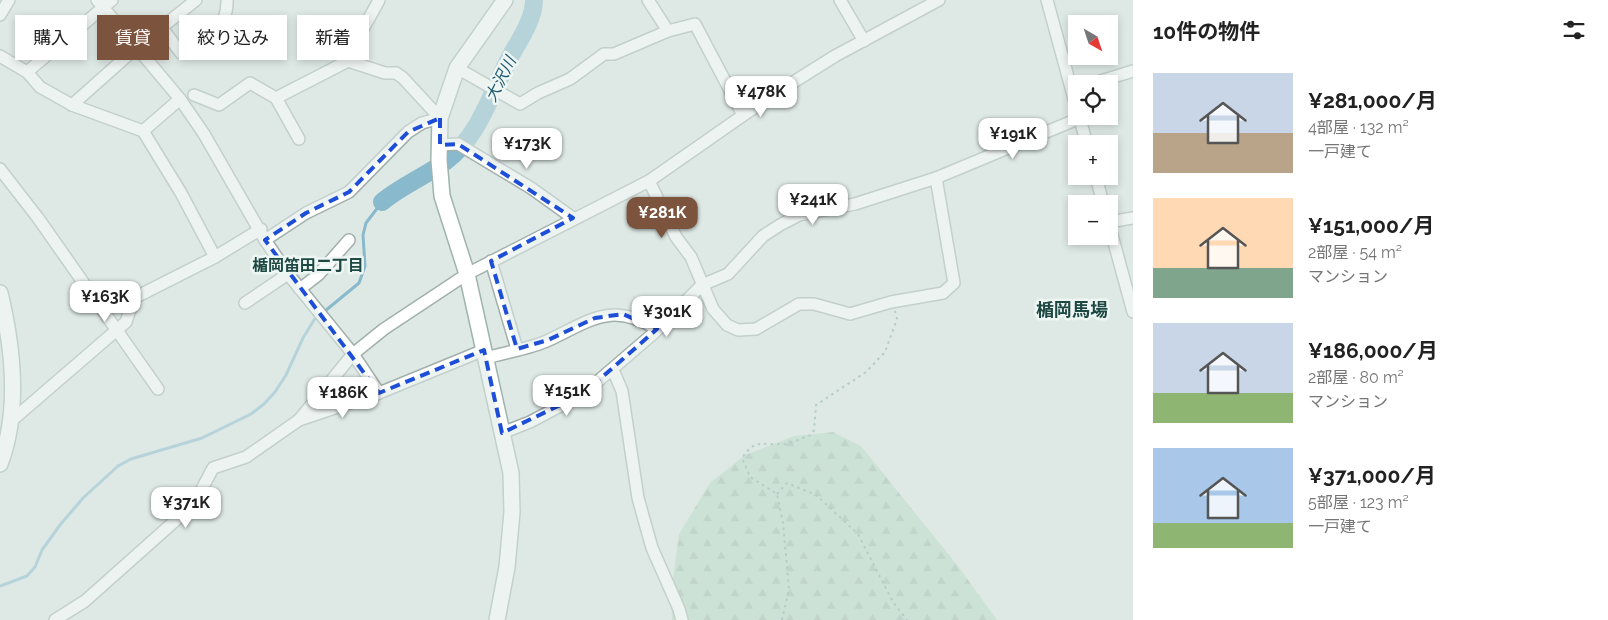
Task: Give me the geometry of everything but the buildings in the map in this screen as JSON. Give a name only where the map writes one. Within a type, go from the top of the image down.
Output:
[{"type":"street","points":[[0,14],[9,0]]},
{"type":"street","points":[[169,22],[196,0]]},
{"type":"street","points":[[169,37],[181,53],[195,50],[223,26],[227,0]]},
{"type":"street","points":[[348,61],[353,44],[360,37],[379,0]]},
{"type":"street","points":[[648,0],[668,31]]},
{"type":"street","points":[[840,0],[864,41]]},
{"type":"street","points":[[299,420],[352,354],[384,329],[467,274],[573,218],[649,181],[743,114],[835,56],[939,0]]},
{"type":"street","points":[[1047,0],[1070,75]]},
{"type":"street","points":[[26,72],[104,2],[113,15]]},
{"type":"street","points":[[495,619],[507,567],[512,512],[511,472],[467,274],[442,196],[439,153],[440,118],[456,68],[500,2]]},
{"type":"street","points":[[456,68],[520,104],[538,93],[570,80],[604,54],[614,54],[668,31],[695,24],[743,114]]},
{"type":"street","points":[[0,56],[26,72],[40,88],[72,104],[143,132],[181,193],[215,257]]},
{"type":"street","points":[[72,104],[122,60]]},
{"type":"street","points":[[146,60],[180,99],[204,134],[288,274],[352,354],[379,393]]},
{"type":"street","points":[[276,98],[348,61],[385,73],[396,73],[403,78],[440,118]]},
{"type":"street","points":[[1118,76],[1133,71]]},
{"type":"street","points":[[194,94],[219,105],[250,83],[276,98],[299,139]]},
{"type":"street","points":[[143,132],[180,99]]},
{"type":"street","points":[[266,240],[306,213],[350,192],[408,132],[422,123],[440,118]]},
{"type":"street","points":[[502,432],[530,422],[584,394],[658,329],[702,285],[728,274],[763,236],[800,215],[855,204],[936,178],[1068,122]]},
{"type":"street","points":[[439,153],[461,146],[531,188],[573,218]]},
{"type":"street","points":[[0,168],[38,218],[158,388]]},
{"type":"street","points":[[649,181],[676,237],[691,257],[713,309],[727,325],[738,330],[756,329],[800,304],[814,304],[850,314],[891,302],[943,292],[954,283],[936,178]]},
{"type":"street","points":[[1118,221],[1133,218]]},
{"type":"street","points":[[10,422],[126,322],[134,298],[215,257],[261,229]]},
{"type":"street","points":[[300,289],[318,275],[349,240]]},
{"type":"street","points":[[1115,245],[1133,312]]},
{"type":"street","points":[[491,261],[517,349]]},
{"type":"street","points":[[245,303],[288,274]]},
{"type":"street","points":[[0,293],[8,324],[12,367],[10,422],[0,464]]},
{"type":"street","points":[[55,620],[85,601],[194,504],[213,468],[246,456],[299,420],[485,354],[517,349],[548,340],[569,328],[595,318],[623,314],[638,318],[658,329]]},
{"type":"street","points":[[613,370],[622,391],[638,498],[652,548],[682,620]]},
{"type":"path","points":[[782,620],[788,589],[783,524],[778,494],[750,477],[742,458],[750,447],[758,443],[784,444],[811,435],[814,430],[816,405],[866,372],[885,352],[897,319],[891,302]]},
{"type":"path","points":[[778,494],[787,484],[816,496],[858,534],[893,602],[907,620]]},
{"type":"highlighted area","points":[[440,118],[440,145],[458,144],[573,218],[491,261],[517,349],[548,340],[595,318],[623,314],[657,329],[583,394],[502,433],[484,350],[379,393],[265,240],[306,213],[349,192],[408,132]]},
{"type":"green space","points":[[833,432],[861,446],[958,566],[997,620],[672,620],[671,593],[679,534],[710,483],[745,455],[794,436]]},
{"type":"waterway","name":"大沢川","points":[[382,202],[446,161],[468,139],[483,114],[509,59],[525,31],[534,0]]},
{"type":"waterway","points":[[0,586],[27,576],[35,567],[42,550],[60,525],[83,498],[118,466],[131,459],[202,438],[251,414],[264,404],[275,392],[286,375],[303,338],[314,320],[359,283],[365,266],[363,235],[366,223],[382,202]]},
{"type":"district","name":"楯岡笛田二丁目","points":[[308,265]]},
{"type":"district","name":"楯岡馬場","points":[[1072,310]]}]
